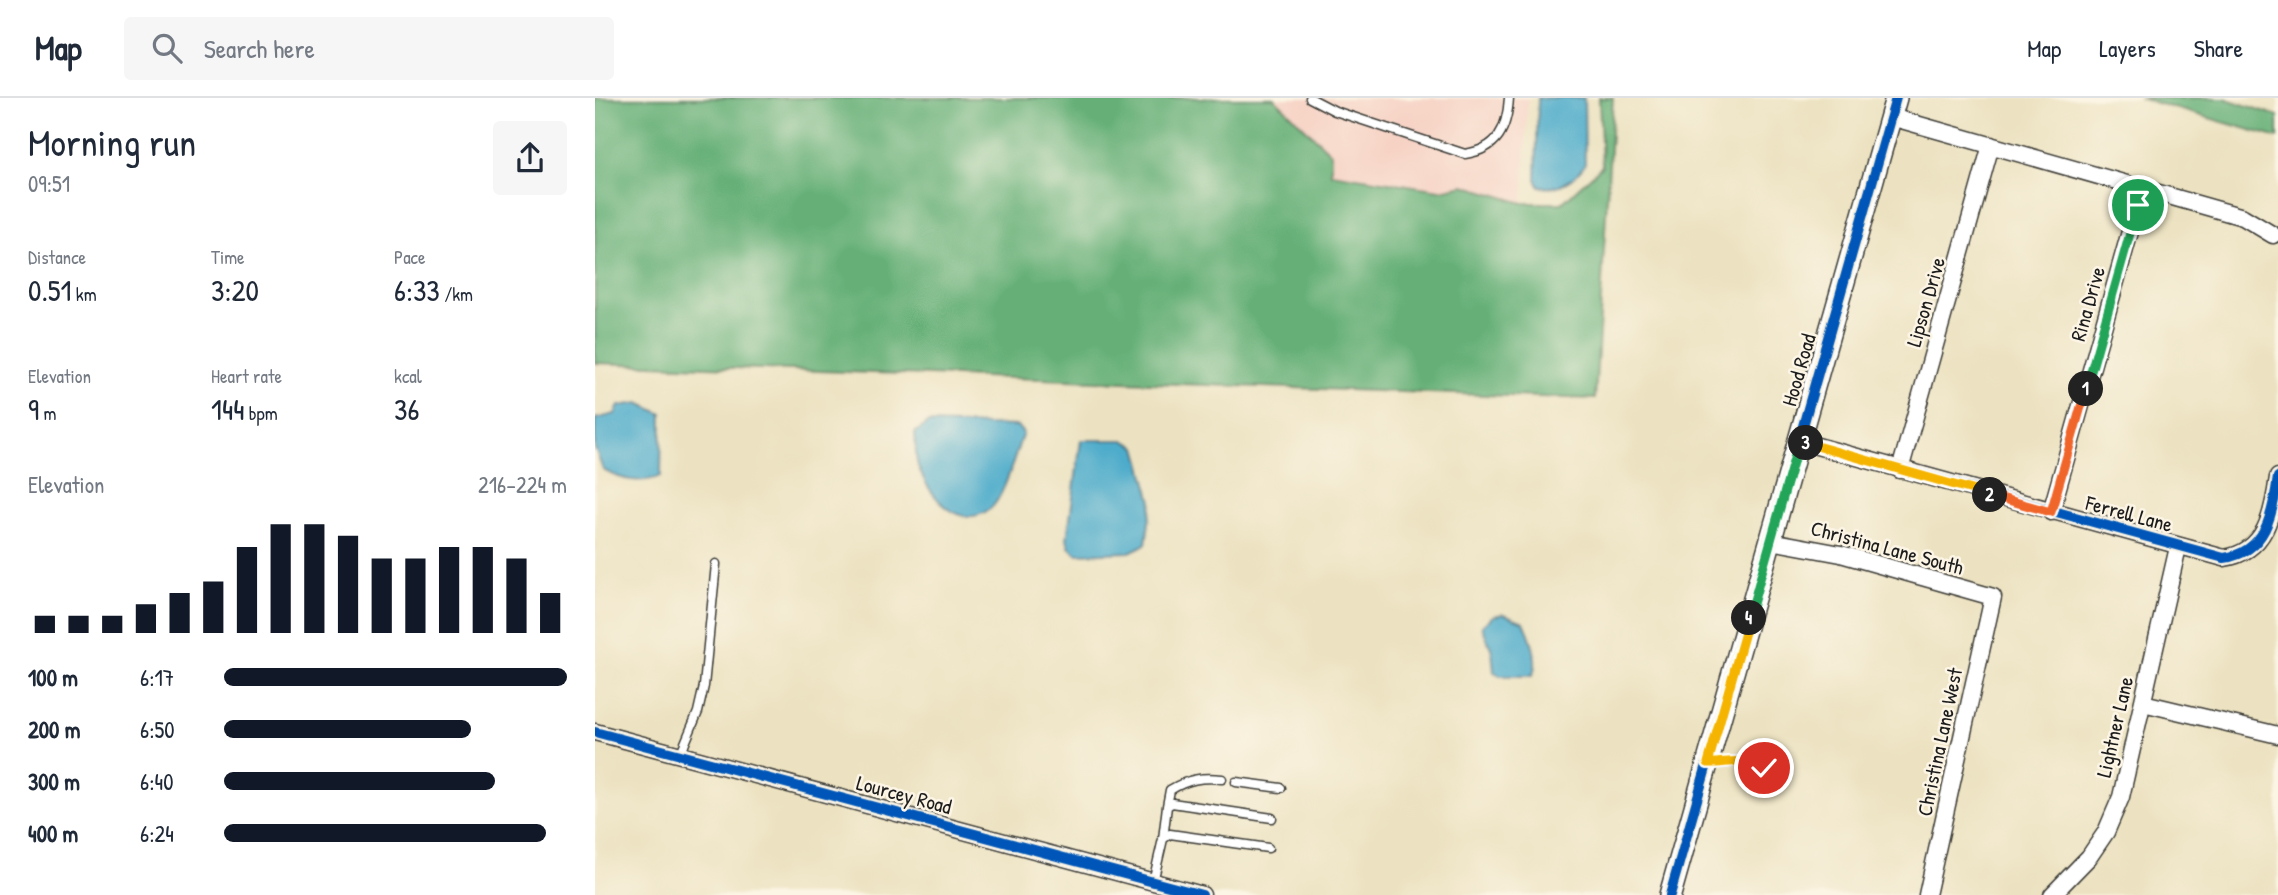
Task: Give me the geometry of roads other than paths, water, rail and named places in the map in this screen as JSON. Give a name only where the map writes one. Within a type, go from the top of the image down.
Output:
[{"type":"street","points":[[1893,107],[1991,145],[2243,217],[2273,235]]},
{"type":"street","name":"Hood Road","points":[[1670,895],[1893,107]]},
{"type":"street","name":"Lipson Drive","points":[[1900,470],[1991,145]]},
{"type":"street","name":"Rina Drive","points":[[2051,512],[2143,189]]},
{"type":"street","name":"Ferrell Lane","points":[[1799,441],[2224,558],[2252,549],[2265,529],[2278,477]]},
{"type":"street","name":"Christina Lane South","points":[[1771,541],[1841,554],[1993,597]]},
{"type":"street","name":"Lightner Lane","points":[[2052,895],[2089,857],[2115,815],[2178,547]]},
{"type":"street","name":"Christina Lane West","points":[[1927,895],[1993,597]]},
{"type":"street","points":[[2143,703],[2278,735]]},
{"type":"street","name":"Lourcey Road","points":[[595,732],[1202,895]]},
{"type":"lane","points":[[1310,98],[1335,111],[1465,154],[1479,152],[1498,139],[1508,116],[1509,98]]},
{"type":"lane","points":[[680,755],[698,712],[704,687],[716,564]]},
{"type":"lane","points":[[1708,763],[1723,765],[1741,761]]},
{"type":"lane","points":[[1153,882],[1170,790],[1185,781],[1221,779]]},
{"type":"lane","points":[[1236,782],[1281,788]]},
{"type":"lane","points":[[1167,806],[1172,803],[1272,818]]},
{"type":"lane","points":[[1163,839],[1170,834],[1268,848]]},
{"type":"water","points":[[1538,98],[1584,98],[1585,164],[1571,179],[1552,187],[1539,186],[1536,179]]},
{"type":"water","points":[[639,403],[662,414],[661,476],[639,481],[618,477],[603,470],[595,448],[595,419],[615,414],[619,406]]},
{"type":"water","points":[[928,423],[1017,426],[1023,433],[1005,485],[990,509],[978,515],[956,513],[946,507],[929,488],[917,462],[915,433]]},
{"type":"water","points":[[1081,440],[1124,440],[1137,447],[1152,501],[1146,544],[1130,552],[1077,554],[1069,547],[1067,539]]},
{"type":"water","points":[[1504,614],[1524,622],[1535,656],[1532,676],[1500,676],[1494,672],[1492,651],[1482,626],[1493,616]]}]
